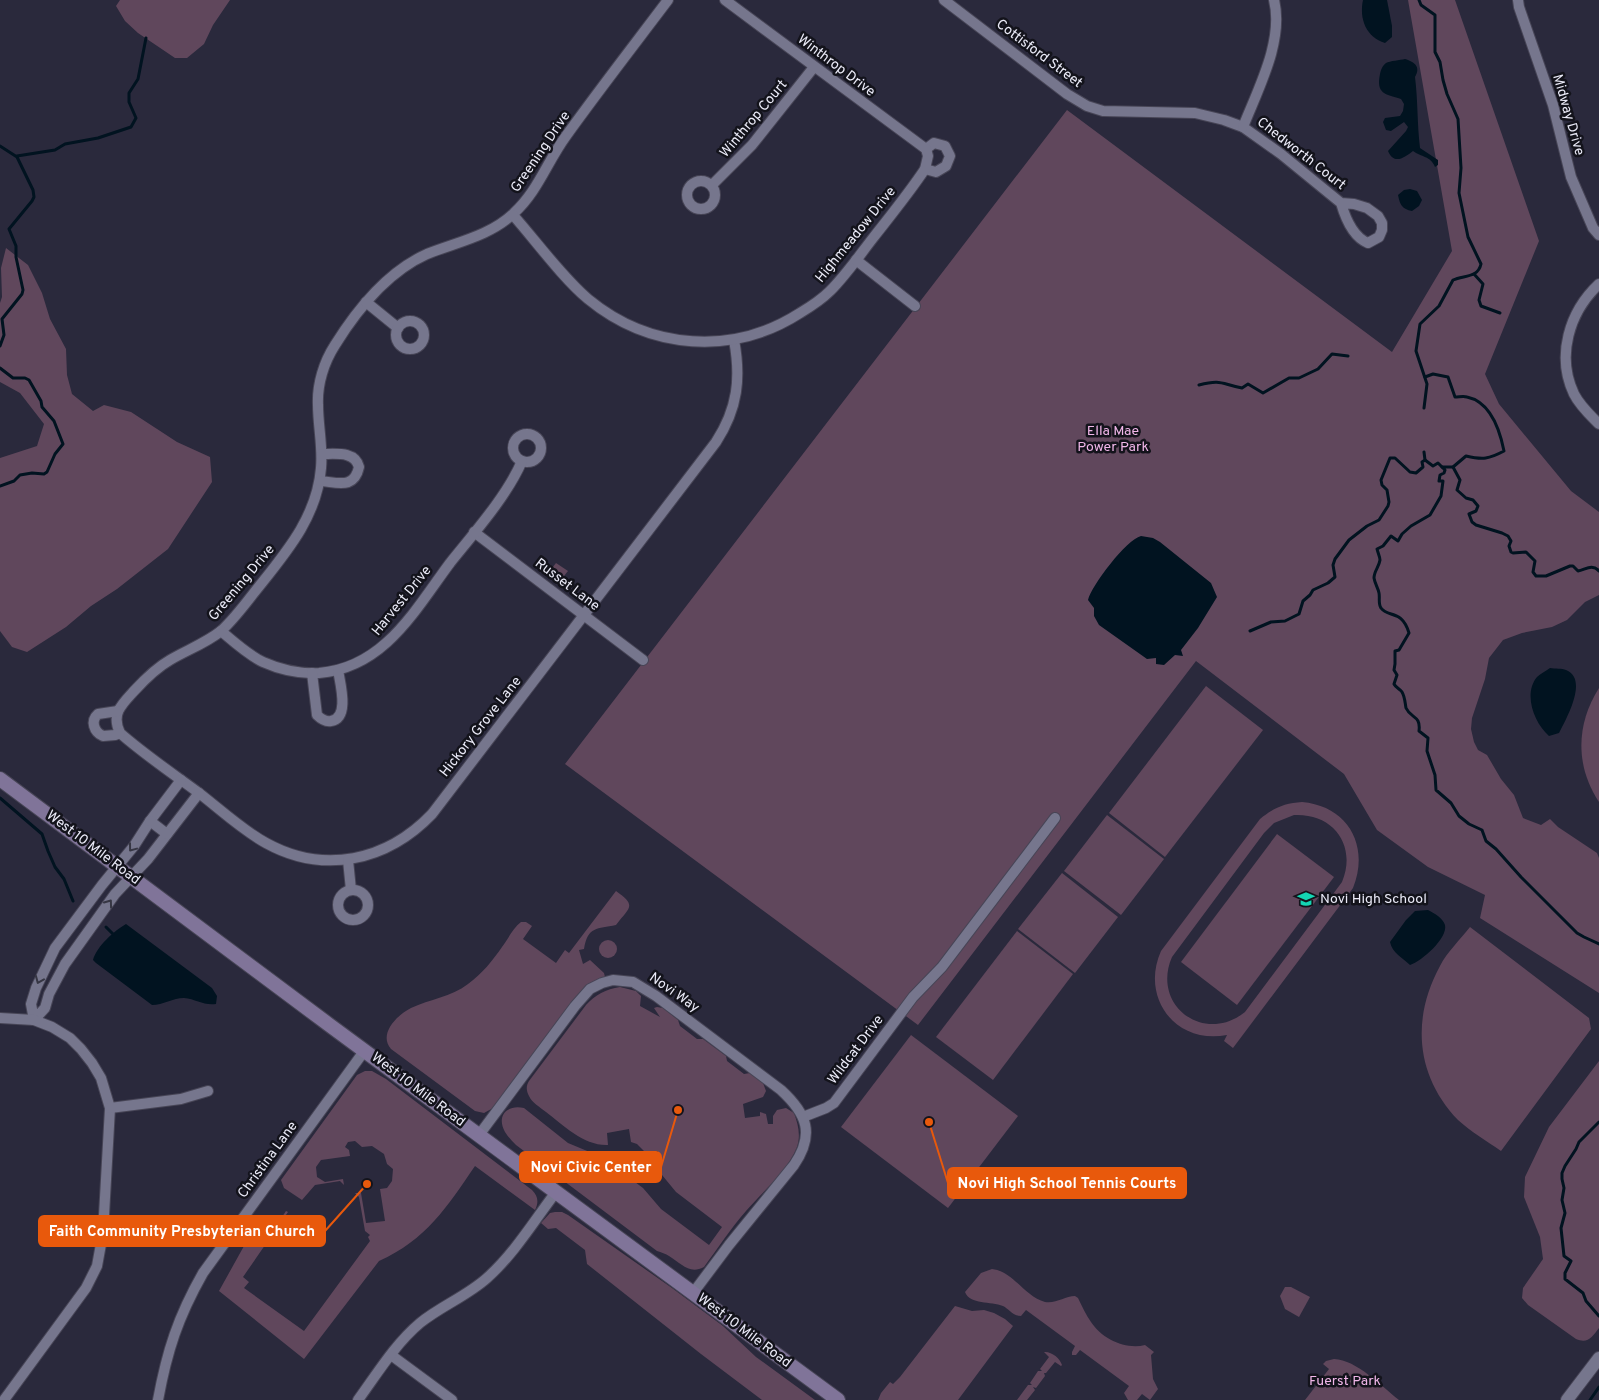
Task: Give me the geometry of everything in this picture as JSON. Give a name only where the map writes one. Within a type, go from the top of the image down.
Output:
[{"type":"main road","name":"West 10 Mile Road","points":[[0,779],[838,1400]]},
{"type":"street","name":"Greening Drive","points":[[117,716],[126,699],[159,666],[221,631],[242,608],[297,537],[310,511],[320,481],[322,454],[318,404],[323,370],[336,344],[366,302],[403,267],[428,254],[475,238],[513,215],[535,190],[564,139],[668,0]]},
{"type":"street","name":"Winthrop Drive","points":[[725,0],[927,153]]},
{"type":"street","name":"Cottisford Street","points":[[944,0],[1067,94],[1087,106],[1115,112],[1204,114],[1243,127]]},
{"type":"street","points":[[1243,127],[1271,53],[1277,30],[1277,11],[1274,0]]},
{"type":"street","name":"Midway Drive","points":[[1518,0],[1553,105],[1571,177],[1593,228],[1599,235]]},
{"type":"street","name":"Winthrop Court","points":[[712,185],[752,145],[814,67]]},
{"type":"street","name":"Chedworth Court","points":[[1243,127],[1282,154],[1341,203],[1344,214],[1359,238],[1368,243],[1379,237],[1382,230],[1382,222],[1378,216],[1367,208],[1341,203]]},
{"type":"street","points":[[926,169],[936,172],[946,166],[950,156],[944,146],[934,143],[927,153]]},
{"type":"street","name":"Highmeadow Drive","points":[[513,215],[580,292],[600,308],[619,319],[659,336],[680,341],[734,340],[752,336],[781,325],[830,292],[926,169],[927,153]]},
{"type":"street","points":[[856,260],[915,306]]},
{"type":"street","points":[[1599,284],[1580,305],[1569,333],[1565,358],[1568,378],[1575,396],[1585,411],[1599,424]]},
{"type":"street","points":[[366,302],[398,328]]},
{"type":"street","name":"Hickory Grove Lane","points":[[120,733],[256,837],[284,852],[306,858],[348,860],[383,850],[394,844],[432,814],[704,459],[727,423],[737,387],[738,365],[734,340]]},
{"type":"street","points":[[320,481],[352,482],[356,478],[360,467],[356,459],[350,456],[322,454]]},
{"type":"street","name":"Harvest Drive","points":[[221,631],[252,656],[295,673],[338,670],[367,658],[382,648],[393,637],[474,532],[518,471],[522,461]]},
{"type":"street","name":"Russet Lane","points":[[474,532],[643,660]]},
{"type":"street","points":[[312,673],[317,715],[323,720],[332,721],[340,715],[343,708],[338,670]]},
{"type":"street","points":[[98,714],[117,716],[120,733],[103,736],[96,731],[94,720],[98,714]]},
{"type":"street","points":[[34,1020],[31,1004],[36,988],[55,948],[134,846],[150,821],[182,780]]},
{"type":"street","points":[[34,1020],[45,1008],[49,994],[58,978],[115,894],[148,859],[199,793]]},
{"type":"street","name":"Wildcat Drive","points":[[803,1117],[834,1103],[913,997],[942,967],[1055,818]]},
{"type":"street","points":[[150,821],[167,834]]},
{"type":"street","points":[[348,860],[352,890]]},
{"type":"street","points":[[76,919],[90,929]]},
{"type":"street","name":"Novi Way","points":[[479,1135],[582,997],[590,989],[612,980],[634,982],[656,996],[781,1090],[791,1099],[803,1117]]},
{"type":"street","points":[[0,1018],[34,1020],[70,1038],[81,1049],[101,1078],[110,1108],[103,1233],[97,1266],[86,1288],[4,1400]]},
{"type":"street","name":"Christina Lane","points":[[158,1400],[176,1326],[203,1273],[364,1050]]},
{"type":"street","points":[[110,1108],[181,1099],[208,1091]]},
{"type":"street","points":[[693,1293],[802,1154],[807,1129],[803,1117]]},
{"type":"street","points":[[358,1400],[407,1335],[419,1324],[480,1283],[494,1271],[519,1243],[556,1192]]},
{"type":"street","points":[[391,1355],[452,1400]]},
{"type":"street","points":[[1567,1400],[1599,1358]]},
{"type":"green space","points":[[120,0],[230,0],[213,25],[204,44],[187,58],[175,58],[138,33],[125,21],[116,6]]},
{"type":"green space","name":"Ella Mae Power Park","points":[[1408,0],[1455,0],[1539,241],[1485,374],[1499,404],[1571,491],[1599,512],[1599,595],[1585,602],[1567,620],[1552,627],[1522,633],[1503,640],[1489,658],[1485,679],[1472,718],[1471,729],[1478,750],[1487,755],[1501,779],[1514,795],[1523,818],[1541,825],[1550,819],[1558,827],[1597,853],[1599,858],[1599,993],[1480,918],[1485,895],[1428,867],[1377,830],[1344,774],[1196,661],[918,1025],[565,764],[1067,110],[1392,352],[1452,251]]},
{"type":"green space","points":[[6,248],[28,265],[42,293],[50,319],[66,349],[67,375],[72,394],[93,411],[104,405],[131,412],[177,442],[210,457],[212,482],[168,549],[66,627],[27,652],[12,647],[0,631],[0,458],[37,446],[44,424],[20,393],[0,382],[1,268]]},
{"type":"green space","points":[[556,563],[568,571],[560,581],[549,572]]},
{"type":"green space","points":[[1206,686],[1263,730],[1165,857],[1109,813]]},
{"type":"green space","points":[[1599,688],[1599,802],[1586,774],[1582,760],[1581,745],[1586,716]]},
{"type":"green space","points":[[1302,802],[1318,805],[1332,811],[1343,820],[1351,831],[1356,843],[1359,857],[1358,872],[1353,888],[1233,1048],[1224,1041],[1227,1035],[1209,1036],[1192,1033],[1178,1025],[1167,1014],[1159,1001],[1155,985],[1156,969],[1161,951],[1260,819],[1280,807]],"holes":[[[1294,815],[1308,816],[1331,826],[1339,834],[1344,844],[1346,856],[1346,869],[1342,882],[1245,1012],[1229,1021],[1213,1024],[1198,1022],[1185,1015],[1175,1004],[1169,990],[1167,974],[1172,957],[1264,833],[1274,823]]]},
{"type":"green space","points":[[1107,815],[1164,859],[1121,915],[1064,871]]},
{"type":"green space","points":[[1277,834],[1334,877],[1237,1005],[1181,962]]},
{"type":"green space","points":[[1062,873],[1118,917],[1075,973],[1018,929]]},
{"type":"green space","points":[[616,891],[627,900],[629,904],[628,910],[616,925],[599,928],[591,932],[584,949],[579,950],[583,964],[590,960],[604,973],[605,977],[583,989],[577,996],[493,1108],[484,1113],[475,1111],[391,1049],[387,1037],[388,1031],[400,1015],[418,1005],[455,992],[473,980],[491,962],[518,924],[526,922],[532,926],[523,939],[556,963],[565,950],[569,953]]},
{"type":"green space","points":[[1470,927],[1589,1018],[1591,1029],[1501,1151],[1458,1120],[1444,1103],[1433,1085],[1426,1066],[1422,1046],[1425,1006],[1431,986],[1443,961]]},
{"type":"green space","points":[[1017,931],[1073,974],[993,1080],[936,1037]]},
{"type":"green space","points":[[608,940],[614,943],[617,949],[614,955],[608,958],[602,955],[599,949],[602,943]]},
{"type":"green space","points":[[620,987],[636,991],[641,996],[640,1006],[660,1017],[654,1008],[663,1008],[678,1020],[680,1026],[697,1039],[703,1039],[726,1056],[727,1061],[744,1074],[750,1073],[763,1083],[766,1091],[763,1097],[743,1104],[745,1118],[760,1116],[760,1112],[766,1114],[768,1124],[773,1124],[773,1116],[777,1110],[786,1108],[794,1113],[797,1121],[798,1143],[793,1156],[774,1181],[740,1218],[704,1267],[699,1269],[689,1269],[668,1255],[657,1251],[516,1145],[507,1136],[503,1126],[502,1121],[505,1112],[513,1108],[524,1108],[568,1143],[604,1158],[616,1176],[635,1182],[643,1188],[661,1209],[709,1245],[722,1227],[676,1192],[662,1175],[658,1151],[646,1153],[637,1144],[631,1142],[629,1129],[607,1133],[608,1145],[591,1142],[582,1138],[536,1105],[527,1092],[529,1081],[586,1005],[601,993]]},
{"type":"green space","points":[[911,1035],[1018,1116],[948,1208],[841,1127]]},
{"type":"green space","points":[[1599,1061],[1599,1328],[1592,1337],[1584,1341],[1576,1339],[1528,1305],[1522,1298],[1523,1288],[1543,1259],[1540,1237],[1524,1197],[1525,1177],[1549,1127]]},
{"type":"green space","points":[[365,1071],[372,1071],[386,1079],[532,1190],[537,1197],[537,1204],[535,1210],[475,1166],[445,1209],[423,1233],[395,1253],[379,1261],[304,1359],[219,1291],[254,1228],[264,1226],[274,1229],[286,1211],[288,1212],[243,1277],[249,1282],[244,1288],[304,1331],[370,1241],[368,1237],[370,1235],[365,1231],[359,1197],[355,1193],[361,1193],[366,1223],[385,1221],[380,1189],[387,1188],[392,1181],[393,1169],[387,1164],[384,1154],[372,1146],[362,1147],[355,1141],[348,1142],[345,1147],[349,1150],[350,1156],[321,1160],[316,1167],[317,1177],[325,1182],[343,1179],[344,1185],[340,1181],[315,1185],[302,1200],[284,1188],[281,1180],[357,1075]]},
{"type":"green space","points":[[562,1212],[568,1215],[672,1288],[723,1326],[756,1357],[815,1400],[762,1400],[587,1264],[585,1250],[556,1228],[548,1229],[541,1223],[550,1213]]},
{"type":"green space","points":[[992,1269],[1006,1274],[1031,1295],[1045,1302],[1053,1302],[1075,1296],[1078,1298],[1091,1322],[1108,1338],[1130,1346],[1145,1345],[1154,1352],[1151,1355],[1153,1379],[1158,1389],[1150,1400],[1142,1394],[1137,1400],[1128,1400],[1124,1393],[1129,1386],[1080,1350],[1076,1355],[1072,1355],[1075,1346],[1026,1310],[1021,1316],[1018,1316],[998,1304],[971,1299],[965,1292],[981,1273]]},
{"type":"green space","points":[[1285,1287],[1291,1287],[1310,1297],[1299,1317],[1285,1309],[1280,1296]]},
{"type":"green space","points":[[955,1306],[972,1311],[984,1310],[994,1313],[1013,1326],[958,1400],[878,1400],[890,1382],[893,1384],[900,1377]]},
{"type":"green space","points":[[1044,1352],[1055,1356],[1062,1365],[1055,1362],[1044,1373],[1045,1376],[1036,1388],[1033,1387],[1035,1390],[1027,1400],[1017,1400],[1028,1385],[1032,1385],[1030,1383],[1038,1371],[1042,1371],[1040,1369],[1049,1357]]},
{"type":"green space","name":"Fuerst Park","points":[[1334,1359],[1343,1360],[1360,1369],[1399,1400],[1305,1400],[1329,1369],[1323,1364]]},
{"type":"water","points":[[1363,0],[1387,0],[1392,37],[1385,43],[1373,36],[1365,26],[1362,14]]},
{"type":"water","points":[[1405,59],[1414,63],[1417,68],[1415,77],[1420,148],[1438,160],[1438,165],[1435,167],[1428,159],[1413,151],[1403,158],[1396,159],[1388,151],[1408,127],[1404,122],[1391,131],[1386,130],[1383,122],[1385,118],[1400,116],[1404,104],[1401,99],[1383,92],[1379,86],[1380,74],[1386,63]]},
{"type":"water","points":[[1404,190],[1417,191],[1422,200],[1419,206],[1412,211],[1402,206],[1398,195]]},
{"type":"water","points":[[1141,536],[1153,538],[1160,542],[1211,583],[1217,597],[1198,628],[1181,650],[1183,656],[1175,655],[1164,665],[1156,664],[1156,658],[1147,659],[1099,625],[1094,616],[1094,608],[1088,600],[1096,584],[1110,564],[1127,546]]},
{"type":"water","points":[[1550,668],[1564,669],[1573,675],[1576,682],[1576,690],[1574,700],[1559,733],[1549,736],[1535,716],[1532,708],[1531,692],[1537,677]]},
{"type":"water","points":[[1428,910],[1442,920],[1445,930],[1433,948],[1421,959],[1410,965],[1395,952],[1390,942],[1415,911]]},
{"type":"water","points":[[126,924],[212,988],[217,996],[216,1004],[184,998],[152,1005],[96,963],[93,960],[102,944]]},
{"type":"waterway","points":[[1419,0],[1421,5],[1435,15],[1435,52],[1440,62],[1447,94],[1458,119],[1461,168],[1459,193],[1468,237],[1481,264],[1474,274],[1453,280],[1439,306],[1420,324],[1416,351],[1427,384],[1424,408]]},
{"type":"waterway","points":[[17,156],[55,150],[65,144],[98,138],[131,127],[136,118],[129,102],[129,93],[138,79],[146,38]]},
{"type":"waterway","points":[[0,146],[17,157],[33,190],[34,197],[9,229],[16,246],[16,257],[23,290],[22,294],[2,319],[4,335],[0,346]]},
{"type":"waterway","points":[[1474,274],[1483,284],[1479,300],[1481,306],[1500,313]]},
{"type":"waterway","points":[[1199,385],[1217,382],[1242,388],[1248,384],[1263,393],[1289,378],[1299,378],[1318,369],[1332,354],[1348,356]]},
{"type":"waterway","points":[[0,368],[13,378],[29,380],[41,401],[42,407],[54,421],[63,444],[55,454],[47,472],[44,474],[20,475],[14,481],[0,486]]},
{"type":"waterway","points":[[1425,377],[1433,374],[1448,377],[1455,397],[1467,397],[1482,405],[1497,426],[1504,451],[1486,458],[1466,456],[1453,467],[1442,467],[1445,470],[1440,475],[1439,481],[1443,481],[1441,496],[1430,515],[1411,526],[1402,534],[1398,541],[1391,536],[1383,546],[1377,549],[1380,560],[1374,578],[1379,593],[1380,606],[1384,611],[1403,620],[1409,633],[1399,650],[1395,651],[1394,670],[1397,675],[1394,684],[1403,694],[1406,708],[1419,722],[1419,731],[1428,738],[1427,751],[1435,775],[1436,790],[1451,803],[1459,816],[1469,824],[1482,830],[1486,841],[1577,933],[1599,944]]},
{"type":"waterway","points":[[1250,631],[1271,622],[1285,621],[1299,614],[1303,601],[1313,590],[1328,583],[1335,577],[1333,565],[1335,559],[1349,540],[1367,526],[1379,520],[1388,506],[1387,490],[1382,485],[1381,480],[1390,458],[1395,458],[1410,472],[1416,473],[1423,467],[1422,462],[1425,460],[1424,452]]},
{"type":"waterway","points":[[1425,460],[1433,466],[1438,463],[1442,467]]},
{"type":"waterway","points":[[1453,467],[1460,480],[1457,490],[1466,498],[1473,500],[1478,506],[1476,511],[1469,514],[1472,522],[1508,536],[1511,541],[1509,546],[1511,552],[1526,552],[1535,561],[1533,572],[1536,576],[1546,576],[1570,566],[1573,566],[1578,571],[1591,567],[1599,571]]},
{"type":"waterway","points":[[0,798],[42,834],[55,867],[64,879],[73,901]]},
{"type":"waterway","points":[[106,927],[113,934]]},
{"type":"waterway","points":[[1599,1122],[1579,1142],[1562,1173],[1564,1188],[1562,1200],[1565,1213],[1561,1228],[1564,1256],[1571,1261],[1565,1273],[1565,1279],[1583,1293],[1586,1301],[1599,1316]]},
{"type":"waterway","points":[[1590,1400],[1599,1387]]},
{"type":"place","name":"Novi High School","points":[[1306,899]]},
{"type":"place","name":"Novi Civic Center","points":[[678,1110]]},
{"type":"place","name":"Novi High School Tennis Courts","points":[[929,1122]]},
{"type":"place","name":"Faith Community Presbyterian Church","points":[[367,1184]]}]
